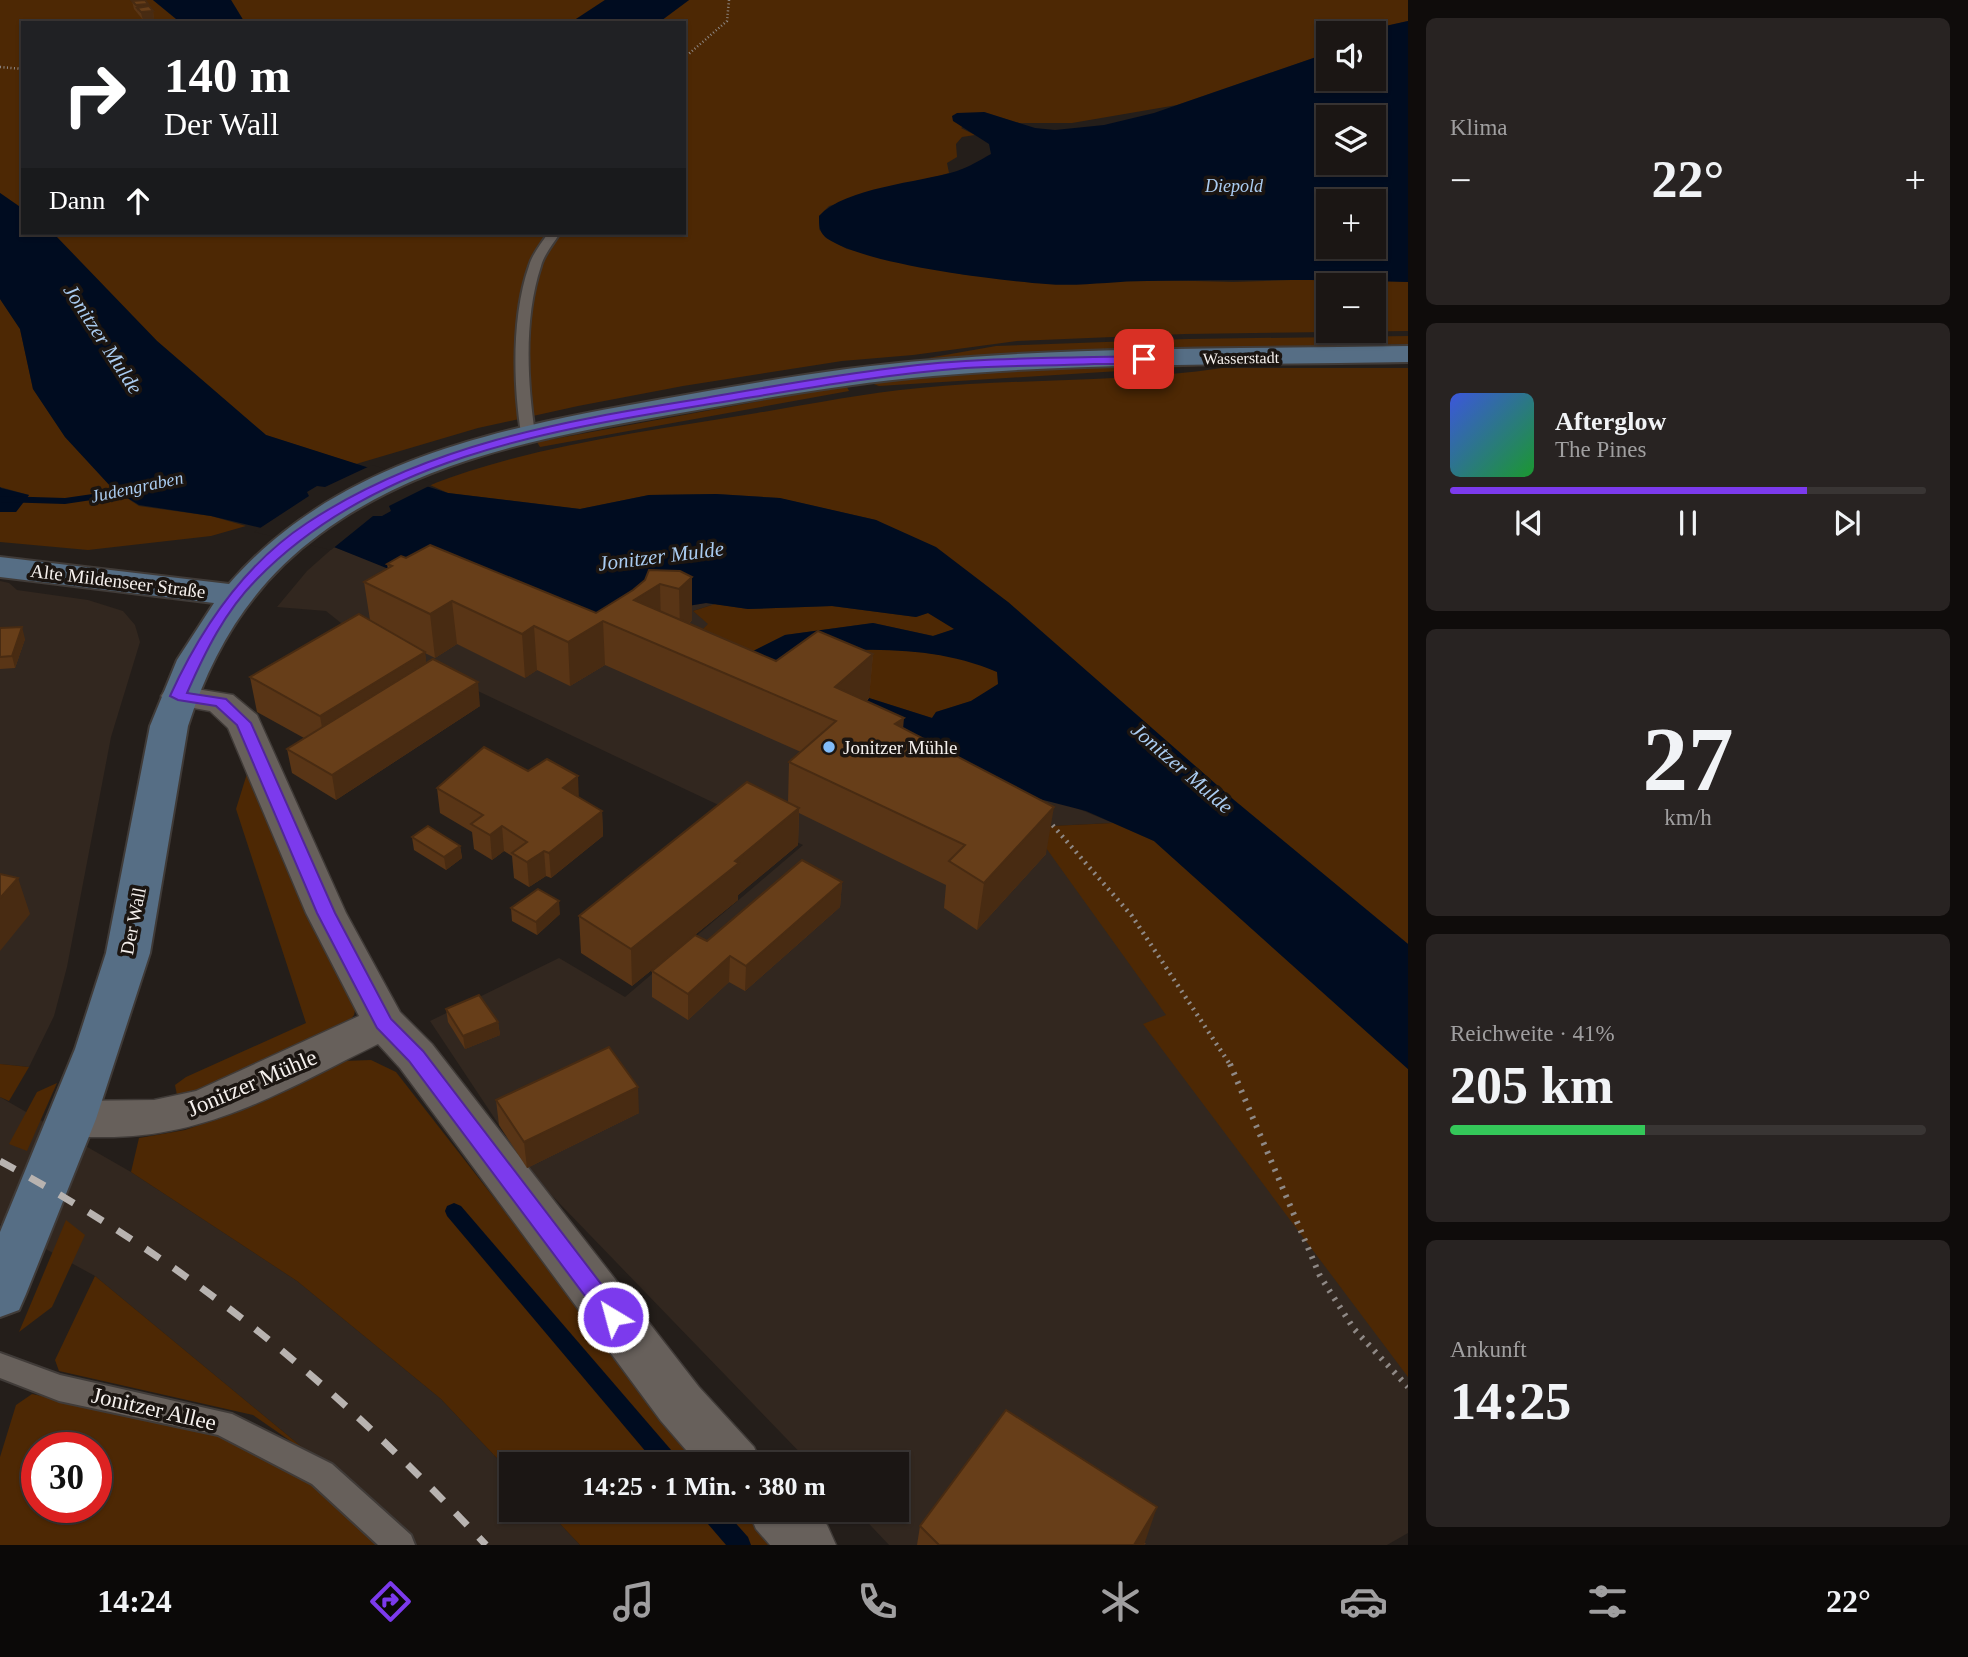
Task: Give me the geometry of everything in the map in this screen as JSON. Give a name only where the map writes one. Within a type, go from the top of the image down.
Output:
[{"type":"main road","name":"Wasserstadt","points":[[269,559],[334,509],[413,470],[528,433],[694,402],[893,371],[1038,362],[1408,354]]},
{"type":"main road","name":"Der Wall","points":[[0,1294],[99,1049],[128,953],[169,726],[178,696],[196,656],[235,595],[269,559]]},
{"type":"main road","name":"Alte Mildenseer Straße","points":[[0,568],[235,595]]},
{"type":"street","points":[[178,696],[221,702],[244,723],[326,913],[384,1023],[416,1056],[680,1404],[723,1452]]},
{"type":"street","name":"Jonitzer Mühle","points":[[72,1119],[154,1118],[205,1107],[384,1023]]},
{"type":"street","points":[[787,1522],[807,1545]]},
{"type":"lane","points":[[528,433],[522,394],[526,306],[535,264],[553,235]]},
{"type":"lane","name":"Jonitzer Allee","points":[[0,1366],[60,1388],[222,1423],[322,1474],[400,1545]]},
{"type":"path","points":[[686,56],[727,21],[729,0]]},
{"type":"path","points":[[0,67],[21,69]]},
{"type":"path","points":[[1040,811],[1132,916],[1227,1056],[1320,1276],[1354,1329],[1408,1387]]},
{"type":"shaded area","points":[[0,0],[153,0],[179,21],[21,21],[21,208],[0,193]]},
{"type":"shaded area","points":[[231,0],[605,0],[573,21],[244,21]]},
{"type":"shaded area","points":[[689,0],[1408,0],[1408,21],[1386,26],[1386,21],[1316,21],[1316,57],[1177,105],[1072,123],[1019,123],[984,112],[961,128],[975,135],[962,137],[956,144],[957,157],[947,163],[949,173],[829,206],[819,216],[819,229],[826,238],[847,249],[965,275],[1233,282],[1316,279],[1316,332],[1017,341],[913,355],[842,361],[578,406],[478,428],[356,464],[266,435],[157,341],[55,235],[686,235],[686,21],[661,21]]},
{"type":"shaded area","points":[[1386,281],[1408,282],[1408,331],[1386,331]]},
{"type":"shaded area","points":[[0,299],[20,329],[33,389],[65,437],[113,489],[139,506],[211,516],[246,526],[211,536],[88,550],[0,542],[0,512],[16,512],[29,495],[0,487]]},
{"type":"shaded area","points":[[1386,336],[1408,336],[1408,344],[928,358],[996,346],[1316,337],[1316,343],[1386,343]]},
{"type":"shaded area","points":[[1215,365],[879,386],[868,382],[1015,369]]},
{"type":"shaded area","points":[[1222,368],[1408,368],[1408,944],[1234,800],[1008,602],[876,520],[779,498],[716,494],[649,495],[580,509],[448,493],[430,485],[509,459],[550,449],[858,396],[958,385],[1147,376]]},
{"type":"shaded area","points":[[846,385],[849,391],[540,447],[537,442]]},
{"type":"shaded area","points":[[334,547],[385,566],[643,613],[706,603],[715,604],[693,611],[709,624],[695,637],[816,675],[869,698],[850,715],[1113,823],[1032,827],[1167,1015],[1408,1367],[1408,1533],[1387,1545],[889,1545],[867,1522],[909,1522],[909,1452],[799,1452],[533,1176],[430,1021],[559,958],[625,997],[803,845],[351,631],[326,611],[277,607],[307,571]]},
{"type":"shaded area","points":[[0,581],[9,583],[17,590],[88,600],[123,611],[135,625],[140,642],[111,737],[67,967],[54,1016],[29,1067],[0,1064]]},
{"type":"shaded area","points":[[715,604],[748,609],[832,606],[916,617],[928,613],[955,629],[933,636],[873,623],[785,635],[752,652],[695,637],[708,624],[693,611]]},
{"type":"shaded area","points":[[897,649],[965,658],[998,672],[999,684],[971,701],[936,712],[932,718],[869,698],[807,651]]},
{"type":"shaded area","points":[[250,764],[357,1000],[354,1015],[344,1028],[204,1088],[177,1095],[175,1085],[186,1077],[306,1023],[236,809]]},
{"type":"shaded area","points":[[1113,823],[1154,841],[1408,1069],[1408,1377],[1143,1024],[1166,1015],[1031,827]]},
{"type":"shaded area","points":[[371,1060],[396,1072],[629,1371],[701,1452],[499,1452],[499,1460],[441,1399],[297,1281],[131,1172],[139,1138],[185,1130],[236,1112],[343,1061]]},
{"type":"shaded area","points":[[0,1064],[29,1067],[9,1101],[0,1097]]},
{"type":"shaded area","points":[[57,1083],[27,1151],[9,1144],[37,1092]]},
{"type":"shaded area","points":[[0,1097],[131,1172],[297,1281],[441,1399],[499,1460],[499,1522],[558,1522],[580,1545],[395,1545],[315,1458],[95,1276],[0,1224]]},
{"type":"shaded area","points":[[66,1220],[85,1235],[52,1307],[19,1332]]},
{"type":"shaded area","points":[[95,1276],[315,1458],[253,1415],[59,1371],[55,1360]]},
{"type":"shaded area","points":[[32,1394],[204,1429],[293,1470],[388,1545],[0,1545],[0,1457],[16,1405]]},
{"type":"shaded area","points":[[558,1522],[764,1522],[784,1545],[580,1545]]},
{"type":"water","points":[[153,0],[231,0],[244,21],[179,21]]},
{"type":"water","points":[[605,0],[689,0],[661,21],[573,21]]},
{"type":"water","name":"Diepold","points":[[1408,21],[1408,282],[1386,281],[1386,273],[1316,273],[1316,280],[1046,284],[965,275],[901,264],[847,248],[828,239],[820,229],[819,216],[846,198],[957,171],[991,154],[989,144],[953,121],[952,116],[957,113],[984,112],[1035,128],[1055,130],[1104,125],[1154,113],[1316,57],[1316,91],[1386,91],[1386,26]]},
{"type":"water","name":"Jonitzer Mulde","points":[[0,193],[21,208],[21,235],[55,235],[157,341],[266,435],[448,493],[580,509],[649,495],[716,494],[780,498],[876,520],[936,547],[1008,602],[1234,800],[1408,944],[1408,1069],[1154,841],[1086,811],[900,763],[850,715],[869,698],[932,718],[936,712],[971,701],[998,684],[997,672],[951,657],[928,653],[880,650],[807,651],[775,706],[751,652],[785,635],[873,623],[933,636],[954,629],[928,613],[916,617],[832,606],[748,609],[706,603],[644,613],[646,624],[436,588],[324,543],[211,516],[139,505],[113,489],[65,437],[33,389],[20,329],[0,299]]},
{"type":"water","points":[[0,487],[29,495],[16,512],[0,512]]},
{"type":"pier","points":[[372,465],[435,483],[389,506],[391,511],[382,516],[373,516],[331,550],[254,532],[309,496],[307,492],[317,486],[325,487]]},
{"type":"building","points":[[145,0],[148,4],[136,5],[132,1]]},
{"type":"building","points":[[149,6],[153,11],[141,12],[137,8]]},
{"type":"building","points":[[430,545],[596,613],[633,590],[645,580],[649,570],[680,571],[692,577],[679,589],[660,584],[634,600],[776,661],[818,631],[873,654],[835,687],[904,718],[895,724],[1054,807],[984,883],[949,861],[965,845],[789,762],[836,721],[603,621],[568,642],[534,626],[522,634],[452,601],[430,614],[364,582],[392,566],[387,564],[401,556],[406,558]]},
{"type":"building","points":[[359,614],[425,652],[320,716],[250,677]]},
{"type":"building","points":[[22,627],[12,656],[0,657],[0,628]]},
{"type":"building","points":[[433,659],[478,682],[332,775],[287,749]]},
{"type":"building","points":[[484,747],[528,771],[547,759],[578,776],[563,788],[602,811],[549,853],[544,851],[527,862],[512,853],[527,842],[502,826],[490,835],[471,824],[483,815],[437,788]]},
{"type":"building","points":[[747,782],[799,808],[735,861],[739,863],[631,949],[579,916]]},
{"type":"building","points":[[428,826],[460,846],[444,857],[412,837]]},
{"type":"building","points":[[802,860],[842,882],[746,966],[730,956],[688,994],[652,971],[695,935],[707,941]]},
{"type":"building","points":[[0,874],[18,878],[0,898]]},
{"type":"building","points":[[538,889],[559,901],[536,922],[511,908]]},
{"type":"building","points":[[479,995],[498,1022],[463,1036],[446,1009]]},
{"type":"building","points":[[609,1047],[638,1087],[524,1142],[496,1100]]},
{"type":"building","points":[[1006,1410],[1157,1507],[1134,1545],[939,1545],[920,1526]]},
{"type":"waterway","name":"Judengraben","points":[[0,499],[65,501],[141,490]]},
{"type":"waterway","points":[[454,1211],[660,1452]]},
{"type":"waterway","points":[[720,1522],[740,1545]]},
{"type":"railway","points":[[0,1161],[137,1243],[260,1332],[374,1432],[486,1545]]},
{"type":"place","name":"Jonitzer Mühle","points":[[829,747]]},
{"type":"route","points":[[613,1317],[416,1056],[384,1023],[326,913],[244,723],[234,711],[221,702],[178,696],[196,656],[215,622],[235,595],[251,576],[287,544],[334,509],[387,481],[441,458],[528,433],[601,418],[893,371],[969,365],[1144,359]]}]
